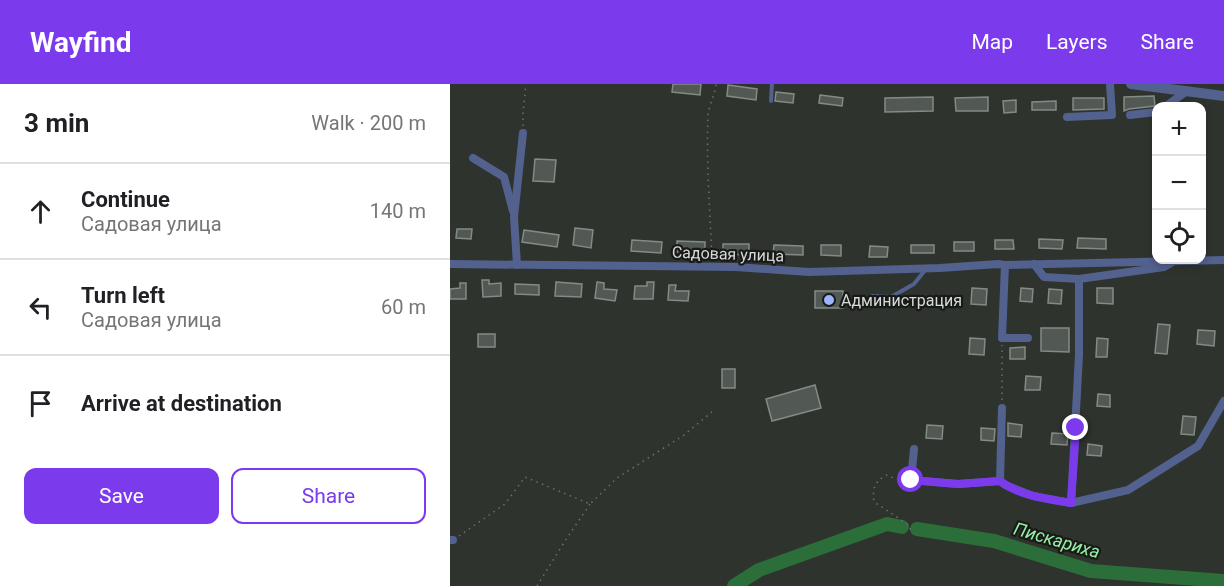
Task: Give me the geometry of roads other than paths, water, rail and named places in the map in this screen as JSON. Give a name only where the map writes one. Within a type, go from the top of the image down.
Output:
[{"type":"street","points":[[1067,117],[1112,115],[1110,84]]},
{"type":"street","points":[[1131,84],[1224,96]]},
{"type":"street","points":[[1172,102],[1187,92]]},
{"type":"street","points":[[1130,115],[1152,112]]},
{"type":"street","points":[[517,265],[514,218],[523,133]]},
{"type":"street","points":[[473,158],[504,177],[514,218]]},
{"type":"street","name":"Садовая улица","points":[[1206,260],[1224,260]]},
{"type":"street","name":"Садовая улица","points":[[450,264],[736,267],[808,272],[998,264],[1152,261]]},
{"type":"street","points":[[1034,264],[1044,277],[1079,279],[1164,267],[1169,264]]},
{"type":"street","points":[[1005,265],[1002,338],[1028,338]]},
{"type":"street","points":[[1071,503],[1079,279]]},
{"type":"street","points":[[914,449],[911,480],[958,484],[1000,481],[1033,496],[1071,503],[1128,490],[1198,446],[1224,401]]},
{"type":"street","points":[[1000,481],[1002,408]]},
{"type":"lane","points":[[771,100],[772,84]]},
{"type":"lane","points":[[872,296],[891,297],[914,284],[926,268]]},
{"type":"lane","points":[[840,271],[848,277]]},
{"type":"waterway","name":"Пискариха","points":[[734,586],[759,570],[887,524],[902,527]]},
{"type":"waterway","name":"Пискариха","points":[[917,529],[994,541],[1091,571],[1224,581]]},
{"type":"place","name":"Администрация","points":[[829,300]]}]
